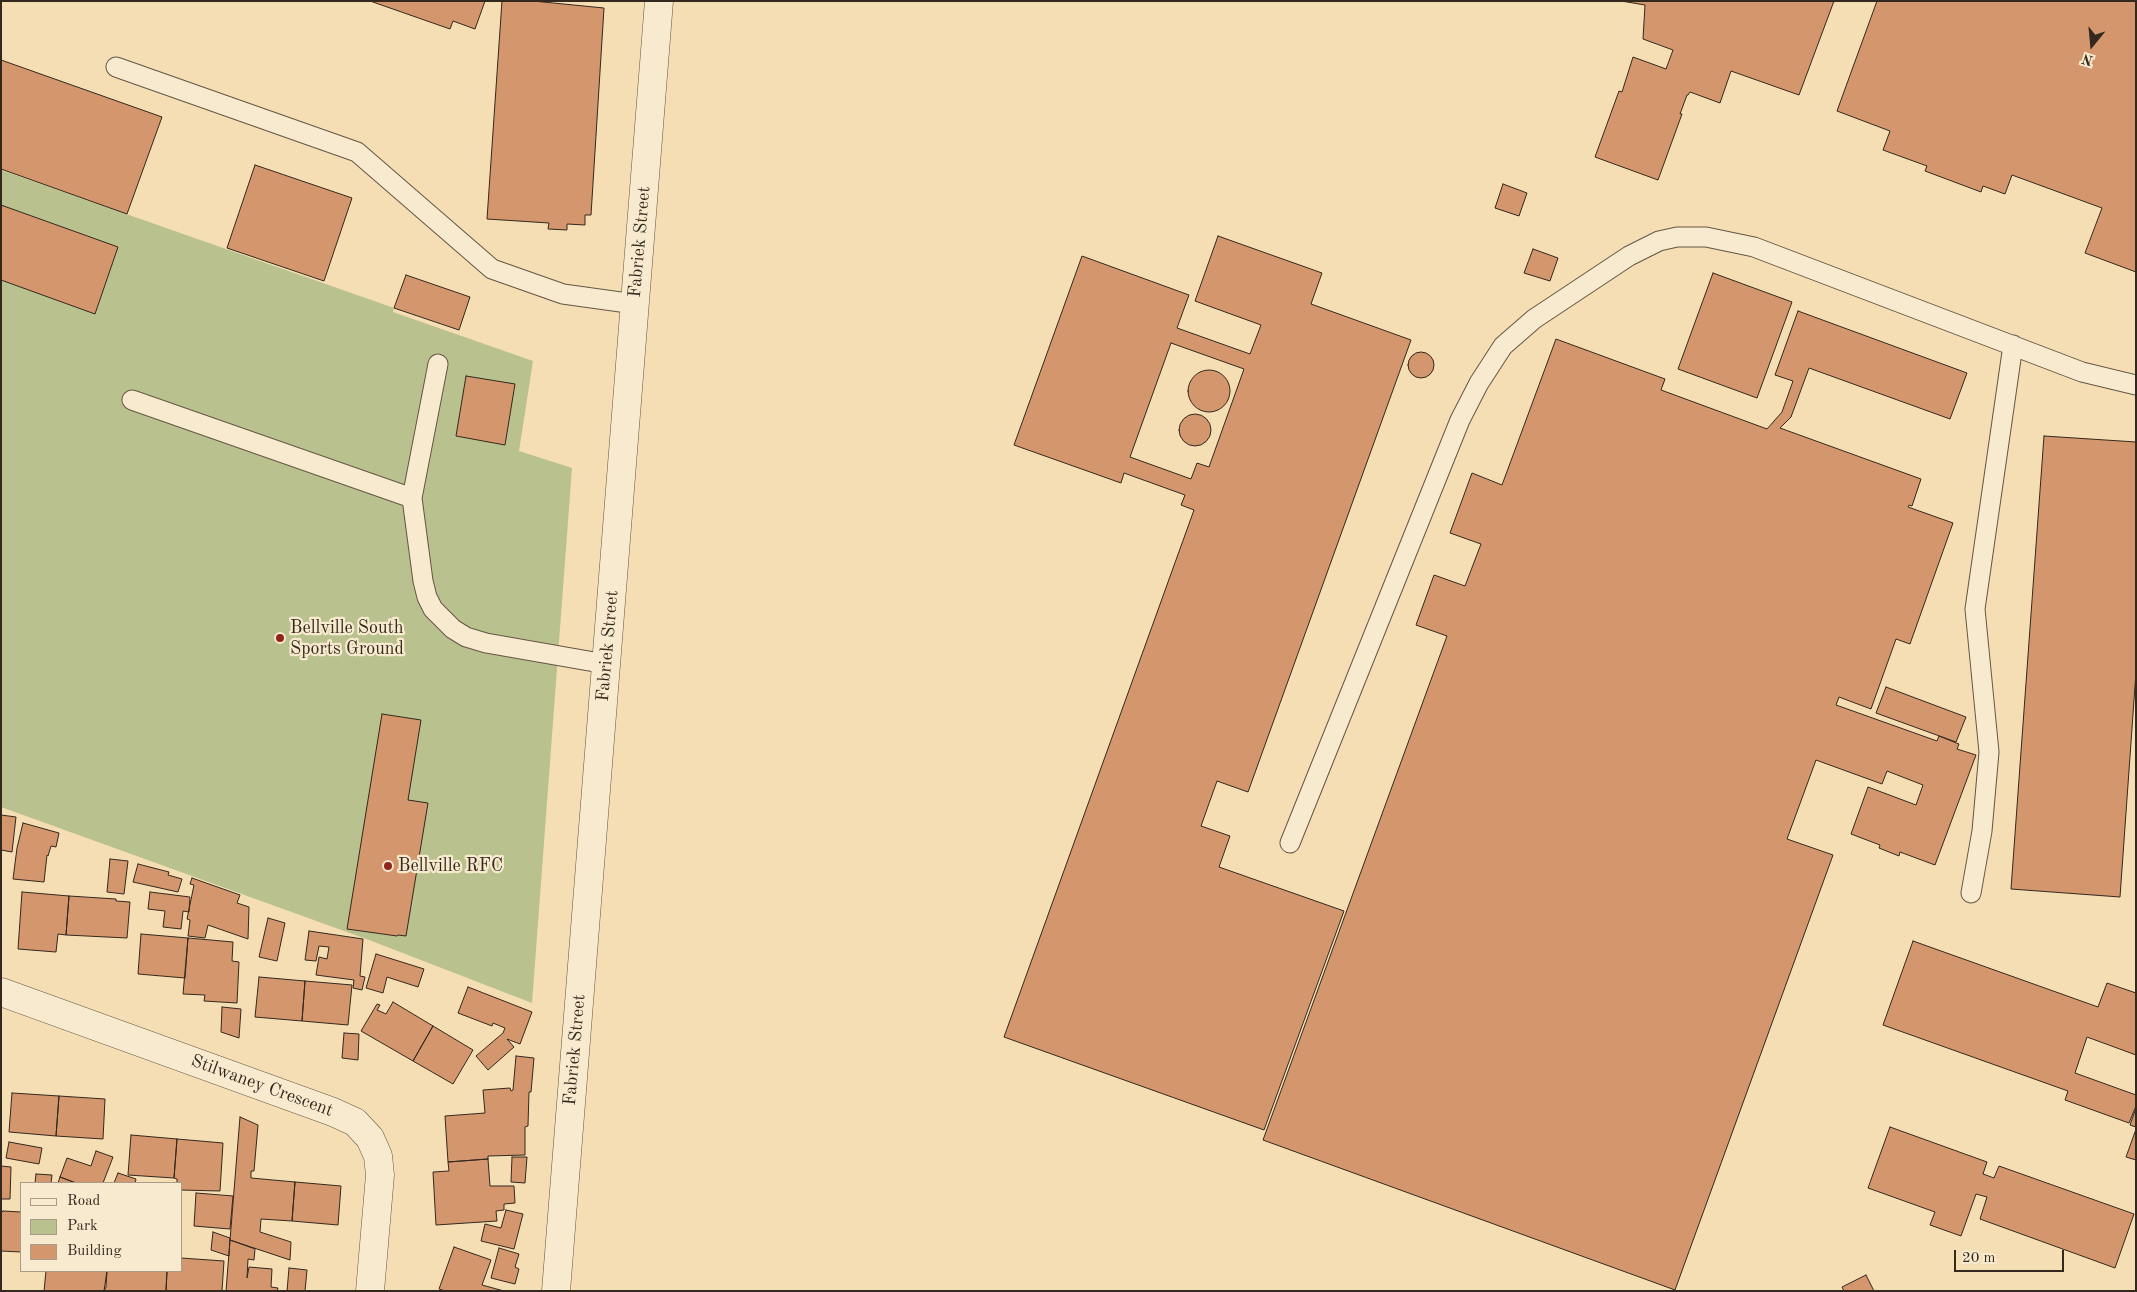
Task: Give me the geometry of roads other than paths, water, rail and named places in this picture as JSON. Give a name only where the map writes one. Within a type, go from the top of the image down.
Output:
[{"type":"street","name":"Fabriek Street","points":[[556,1291],[659,1]]},
{"type":"street","name":"Stilwaney Crescent","points":[[1,992],[333,1112],[355,1122],[370,1138],[378,1156],[380,1175],[370,1291]]},
{"type":"lane","points":[[116,66],[357,152],[492,269],[563,294],[635,304]]},
{"type":"lane","points":[[1290,843],[1460,420],[1479,383],[1503,346],[1534,319],[1629,256],[1659,241],[1677,237],[1706,236],[1754,247],[2082,372],[2136,385]]},
{"type":"lane","points":[[1971,893],[1982,831],[1989,752],[1975,609],[2013,345]]},
{"type":"lane","points":[[438,364],[412,498],[423,580],[427,597],[433,609],[441,619],[466,637],[486,643],[606,664]]},
{"type":"lane","points":[[132,400],[412,498]]},
{"type":"place","name":"Bellville South Sports Ground","points":[[280,638]]},
{"type":"place","name":"Bellville RFC","points":[[388,866]]}]
